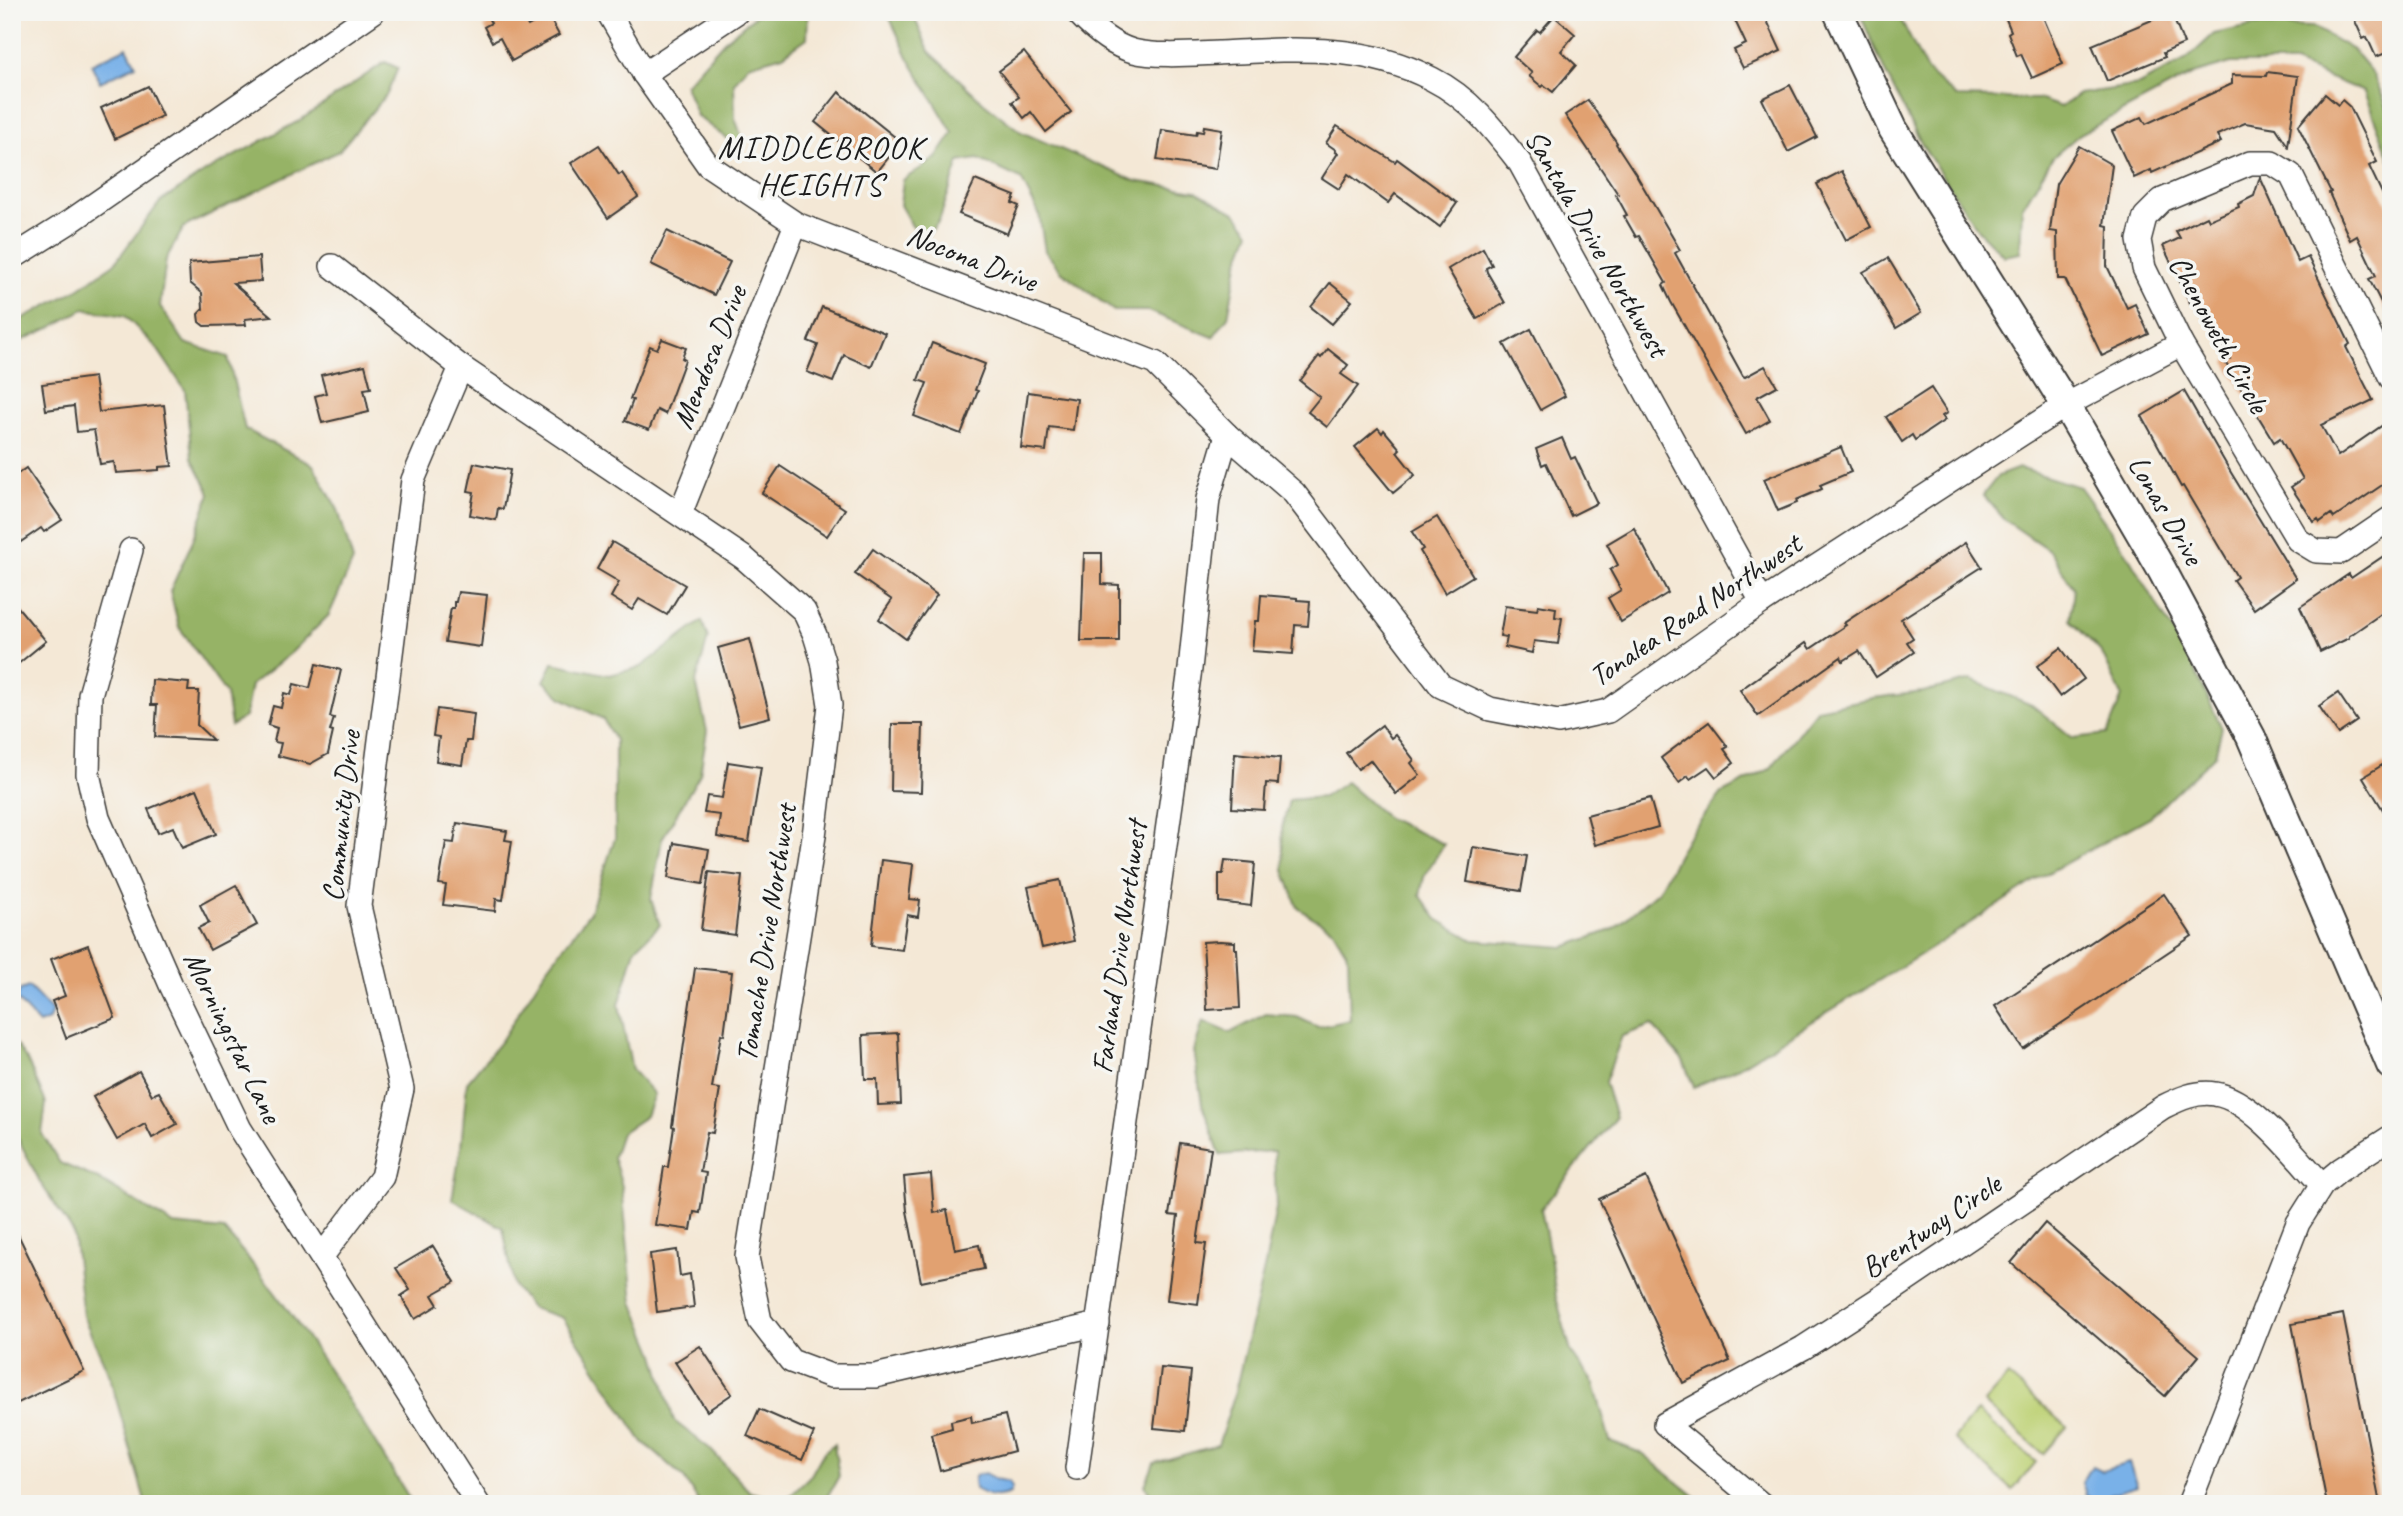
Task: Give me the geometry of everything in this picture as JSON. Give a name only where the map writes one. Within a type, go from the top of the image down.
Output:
[{"type":"street","points":[[12,258],[83,213],[373,12]]},
{"type":"street","name":"Nocona Drive","points":[[608,12],[643,74],[708,164],[796,224],[1155,363],[1227,435]]},
{"type":"street","points":[[643,74],[737,12]]},
{"type":"street","name":"Santala Drive Northwest","points":[[1077,12],[1097,33],[1133,51],[1183,54],[1289,49],[1341,50],[1392,63],[1433,79],[1470,103],[1520,163],[1762,602]]},
{"type":"street","name":"Lonas Drive","points":[[1838,12],[1893,130],[2066,405],[2162,570],[2250,737],[2391,1065]]},
{"type":"street","name":"Chenoweth Circle","points":[[2391,378],[2291,175],[2272,163],[2250,163],[2162,200],[2146,217],[2138,240],[2144,268],[2181,344],[2298,540],[2316,551],[2341,552],[2391,518]]},
{"type":"street","name":"Mendosa Drive","points":[[680,514],[796,224]]},
{"type":"street","name":"Tomache Drive Northwest","points":[[332,267],[461,367],[744,558],[804,611],[823,661],[830,705],[814,836],[747,1257],[760,1321],[791,1360],[831,1376],[875,1376],[1098,1324]]},
{"type":"street","name":"Tonalea Road Northwest","points":[[1227,435],[1294,493],[1441,686],[1490,709],[1558,722],[1608,711],[1762,602],[2066,405],[2181,344]]},
{"type":"street","name":"Community Drive","points":[[322,1256],[382,1177],[402,1089],[359,906],[413,480],[461,367]]},
{"type":"street","name":"Farland Drive Northwest","points":[[1077,1468],[1190,669],[1208,499],[1227,435]]},
{"type":"street","name":"Morningstar Lane","points":[[131,551],[90,695],[88,774],[98,818],[171,985],[240,1129],[478,1504]]},
{"type":"street","name":"Brentway Circle","points":[[1761,1504],[1665,1424],[1777,1364],[1825,1334],[2162,1107],[2185,1096],[2216,1094],[2246,1107],[2322,1185]]},
{"type":"street","points":[[2189,1504],[2298,1223],[2322,1185],[2391,1137]]},
{"type":"green space","points":[[760,12],[808,12],[807,38],[783,55],[748,65],[734,83],[735,118],[744,143],[726,138],[697,116],[685,85],[724,41]]},
{"type":"green space","points":[[887,12],[912,12],[929,51],[984,103],[1021,132],[1135,181],[1196,191],[1237,214],[1250,232],[1238,263],[1228,317],[1213,337],[1148,311],[1114,311],[1061,271],[1045,251],[1039,214],[1021,179],[978,159],[959,162],[939,221],[926,237],[912,226],[900,205],[903,180],[936,158],[953,133],[909,59]]},
{"type":"green space","points":[[1859,12],[1897,12],[1927,71],[1956,97],[2038,99],[2061,107],[2079,94],[2139,85],[2187,59],[2214,34],[2256,25],[2313,27],[2353,50],[2373,74],[2391,116],[2391,161],[2364,92],[2294,63],[2231,63],[2193,74],[2080,134],[2053,157],[2022,208],[2020,253],[2004,256],[1978,230],[1922,145],[1886,74]]},
{"type":"green space","points":[[385,62],[398,68],[387,94],[339,151],[184,227],[166,259],[160,306],[185,343],[228,357],[245,429],[313,465],[338,510],[353,561],[329,615],[292,652],[251,685],[245,717],[231,726],[226,694],[179,627],[170,591],[210,493],[192,458],[185,390],[156,347],[125,316],[84,309],[12,345],[12,324],[75,291],[114,264],[160,202],[208,170],[299,121]]},
{"type":"green space","points":[[2019,468],[2080,487],[2126,552],[2192,664],[2222,728],[2215,755],[2150,817],[2042,876],[1938,944],[1737,1068],[1694,1087],[1683,1061],[1652,1025],[1622,1036],[1605,1082],[1616,1117],[1541,1209],[1556,1297],[1571,1352],[1594,1384],[1610,1441],[1641,1453],[1705,1504],[1154,1504],[1145,1485],[1154,1463],[1218,1445],[1234,1396],[1276,1208],[1274,1151],[1220,1155],[1202,1104],[1194,1051],[1203,1021],[1230,1033],[1266,1014],[1297,1017],[1318,1027],[1350,1020],[1348,955],[1333,930],[1298,908],[1284,870],[1282,828],[1289,800],[1323,797],[1346,782],[1387,818],[1444,844],[1424,877],[1420,895],[1437,919],[1473,940],[1564,947],[1614,929],[1658,891],[1687,838],[1722,793],[1770,769],[1817,709],[1923,692],[1971,680],[2032,705],[2073,738],[2107,734],[2122,696],[2102,653],[2070,620],[2074,589],[2050,551],[2005,520],[1983,495],[1998,476]]},
{"type":"green space","points":[[702,621],[708,638],[696,682],[707,731],[700,774],[662,839],[651,899],[660,925],[635,949],[619,1005],[632,1070],[654,1094],[646,1116],[621,1133],[613,1157],[622,1186],[633,1302],[655,1354],[674,1421],[709,1448],[750,1492],[784,1501],[811,1475],[824,1452],[834,1444],[839,1476],[823,1504],[700,1504],[683,1477],[642,1441],[563,1318],[531,1308],[514,1286],[503,1228],[452,1199],[461,1147],[467,1082],[501,1041],[543,974],[590,912],[615,838],[615,740],[603,719],[562,698],[544,681],[553,663],[609,675],[641,667]]},
{"type":"green space","points":[[12,1039],[28,1062],[46,1103],[42,1134],[60,1163],[98,1179],[174,1225],[224,1230],[301,1328],[413,1504],[146,1504],[109,1374],[83,1316],[73,1232],[40,1182],[12,1127]]},
{"type":"green space","points":[[2008,1376],[2067,1427],[2043,1454],[1984,1403]]},
{"type":"green space","points":[[1977,1411],[2036,1462],[2013,1490],[1954,1439]]},
{"type":"water","points":[[127,47],[136,65],[100,82],[91,64]]},
{"type":"water","points":[[29,987],[52,1011],[49,1020],[39,1024],[16,999],[20,990]]},
{"type":"water","points":[[2129,1463],[2137,1486],[2110,1494],[2104,1504],[2086,1496],[2082,1483],[2092,1466],[2102,1471]]},
{"type":"water","points":[[985,1473],[1009,1482],[1012,1487],[1010,1493],[992,1496],[975,1489],[976,1475]]},
{"type":"building","points":[[485,12],[520,12],[528,26],[548,15],[559,35],[512,61],[500,38],[492,42],[484,27],[491,23]]},
{"type":"building","points":[[1731,12],[1763,12],[1781,51],[1743,68],[1734,50],[1746,44]]},
{"type":"building","points":[[2003,12],[2041,12],[2063,64],[2032,78],[2021,54],[2017,56]]},
{"type":"building","points":[[2171,12],[2184,44],[2163,53],[2165,57],[2107,81],[2092,45]]},
{"type":"building","points":[[2357,12],[2391,12],[2391,51],[2376,57],[2367,37],[2363,39],[2355,21],[2360,18]]},
{"type":"building","points":[[1554,16],[1575,34],[1561,51],[1576,65],[1553,92],[1529,76],[1532,73],[1514,57],[1537,30],[1540,32]]},
{"type":"building","points":[[1024,52],[1071,112],[1046,132],[1031,112],[1024,118],[1012,102],[1019,97],[999,71]]},
{"type":"building","points":[[2267,72],[2298,76],[2288,146],[2276,128],[2245,123],[2217,135],[2221,142],[2152,173],[2151,170],[2134,178],[2112,131],[2142,117],[2146,124],[2232,84],[2232,75],[2266,76]]},
{"type":"building","points":[[1790,85],[1817,137],[1788,152],[1762,99]]},
{"type":"building","points":[[148,86],[162,116],[115,139],[101,108]]},
{"type":"building","points":[[839,92],[901,142],[877,172],[815,122]]},
{"type":"building","points":[[2325,94],[2338,105],[2342,100],[2350,107],[2377,162],[2369,166],[2391,212],[2391,322],[2369,279],[2376,276],[2357,236],[2350,240],[2329,193],[2331,192],[2298,126]]},
{"type":"building","points":[[1588,100],[1617,143],[1680,250],[1675,253],[1743,376],[1765,366],[1777,386],[1757,397],[1770,420],[1746,434],[1671,302],[1663,285],[1666,283],[1624,216],[1627,215],[1616,195],[1618,194],[1565,115]]},
{"type":"building","points":[[1204,126],[1222,129],[1216,169],[1157,160],[1162,130],[1196,135],[1197,131],[1203,132]]},
{"type":"building","points":[[1337,126],[1395,162],[1397,159],[1457,203],[1440,227],[1395,194],[1388,203],[1348,174],[1339,189],[1322,178],[1338,153],[1326,143]]},
{"type":"building","points":[[599,145],[638,197],[608,218],[571,163]]},
{"type":"building","points":[[2079,146],[2112,165],[2104,225],[2108,226],[2107,266],[2127,308],[2135,304],[2149,334],[2102,356],[2065,279],[2058,279],[2057,232],[2050,231],[2056,184]]},
{"type":"building","points":[[1842,171],[1871,227],[1846,240],[1817,184]]},
{"type":"building","points":[[2260,177],[2298,262],[2308,257],[2350,344],[2346,347],[2373,400],[2321,425],[2338,456],[2383,425],[2391,436],[2391,479],[2334,518],[2331,514],[2320,522],[2318,519],[2314,522],[2291,487],[2303,479],[2280,438],[2274,442],[2225,362],[2230,359],[2196,300],[2190,303],[2163,246],[2180,238],[2176,231],[2207,216],[2209,220],[2239,207],[2238,204],[2254,196]]},
{"type":"building","points":[[975,180],[1015,196],[1012,203],[1019,206],[1007,234],[959,214]]},
{"type":"building","points":[[667,231],[730,262],[714,295],[651,264]]},
{"type":"building","points":[[1483,248],[1492,265],[1486,268],[1487,272],[1505,303],[1477,319],[1448,269]]},
{"type":"building","points":[[259,257],[261,281],[233,283],[271,316],[245,319],[246,325],[204,326],[199,322],[198,314],[203,309],[202,293],[190,283],[189,263]]},
{"type":"building","points":[[1888,258],[1921,313],[1896,328],[1863,272]]},
{"type":"building","points":[[1330,283],[1352,301],[1332,324],[1311,307]]},
{"type":"building","points":[[822,307],[885,333],[871,367],[844,355],[833,382],[807,372],[818,345],[808,341]]},
{"type":"building","points":[[1531,329],[1565,396],[1540,410],[1504,344]]},
{"type":"building","points":[[662,339],[686,348],[682,358],[685,360],[665,414],[657,410],[649,430],[625,421],[633,400],[630,399],[650,346],[657,349]]},
{"type":"building","points":[[932,343],[985,364],[975,390],[978,391],[961,434],[914,416],[927,383],[918,380]]},
{"type":"building","points":[[1328,349],[1348,365],[1341,374],[1358,386],[1327,427],[1308,412],[1320,397],[1300,381],[1319,356],[1321,358]]},
{"type":"building","points":[[365,365],[371,388],[364,389],[369,412],[322,423],[315,396],[326,393],[321,375]]},
{"type":"building","points":[[94,377],[99,412],[164,405],[172,466],[159,467],[159,470],[116,473],[114,462],[100,464],[94,430],[77,432],[74,406],[46,410],[42,384]]},
{"type":"building","points":[[1931,388],[1947,413],[1942,416],[1945,420],[1915,440],[1912,435],[1902,442],[1886,417]]},
{"type":"building","points":[[2184,391],[2296,579],[2254,609],[2233,580],[2237,577],[2183,486],[2181,487],[2142,416]]},
{"type":"building","points":[[1028,392],[1077,399],[1073,430],[1049,427],[1046,451],[1021,448]]},
{"type":"building","points":[[1378,428],[1382,433],[1384,430],[1400,449],[1397,452],[1415,475],[1393,493],[1355,447]]},
{"type":"building","points":[[1562,438],[1571,459],[1575,457],[1597,503],[1571,516],[1546,463],[1542,465],[1536,449]]},
{"type":"building","points":[[1841,447],[1851,472],[1820,485],[1822,489],[1778,511],[1764,479]]},
{"type":"building","points":[[474,463],[510,470],[503,509],[498,508],[496,520],[470,515],[474,492],[468,491]]},
{"type":"building","points":[[780,466],[845,509],[827,536],[762,493]]},
{"type":"building","points":[[26,468],[62,520],[44,532],[41,528],[12,548],[12,478]]},
{"type":"building","points":[[1437,517],[1473,576],[1445,593],[1412,532]]},
{"type":"building","points":[[1634,528],[1668,593],[1621,622],[1608,598],[1621,590],[1610,570],[1618,565],[1607,544]]},
{"type":"building","points":[[612,542],[685,585],[667,615],[639,599],[632,610],[611,597],[619,582],[597,569]]},
{"type":"building","points":[[1966,542],[1982,567],[1901,619],[1913,638],[1907,642],[1914,652],[1876,677],[1859,651],[1843,661],[1841,657],[1758,716],[1740,690],[1806,643],[1810,649],[1846,625],[1844,623]]},
{"type":"building","points":[[873,549],[937,595],[906,639],[879,619],[892,600],[855,574]]},
{"type":"building","points":[[2391,551],[2391,607],[2349,638],[2320,652],[2300,607],[2349,574],[2351,578]]},
{"type":"building","points":[[1084,553],[1102,553],[1102,584],[1119,585],[1119,641],[1081,641]]},
{"type":"building","points":[[458,592],[487,595],[481,647],[445,642],[451,608],[454,608]]},
{"type":"building","points":[[1261,595],[1310,601],[1308,626],[1295,625],[1293,654],[1252,651],[1255,621],[1259,621]]},
{"type":"building","points":[[12,600],[46,641],[12,669]]},
{"type":"building","points":[[1538,605],[1556,608],[1555,617],[1562,618],[1558,644],[1534,641],[1532,653],[1505,647],[1507,637],[1500,636],[1505,606],[1537,610]]},
{"type":"building","points":[[750,639],[770,717],[739,725],[718,648]]},
{"type":"building","points":[[2061,648],[2084,679],[2060,697],[2037,666]]},
{"type":"building","points":[[316,664],[341,670],[330,717],[334,718],[328,754],[310,764],[278,756],[281,743],[274,742],[277,728],[268,725],[273,706],[281,708],[284,693],[291,695],[294,684],[310,688]]},
{"type":"building","points":[[152,680],[189,683],[188,691],[199,691],[197,725],[213,740],[155,737],[157,705],[151,705]]},
{"type":"building","points":[[2338,693],[2357,721],[2338,734],[2319,706]]},
{"type":"building","points":[[437,709],[474,714],[471,741],[466,741],[462,765],[436,761],[439,737],[433,736]]},
{"type":"building","points":[[1709,722],[1728,747],[1724,749],[1734,763],[1716,777],[1708,767],[1679,783],[1661,758]]},
{"type":"building","points":[[892,724],[923,724],[921,792],[891,791]]},
{"type":"building","points":[[1382,725],[1391,738],[1395,735],[1414,760],[1411,763],[1420,775],[1396,794],[1370,760],[1358,769],[1346,753]]},
{"type":"building","points":[[1235,753],[1280,758],[1278,784],[1266,783],[1264,810],[1232,808]]},
{"type":"building","points":[[728,762],[761,767],[749,842],[717,837],[720,815],[704,813],[707,796],[722,798]]},
{"type":"building","points":[[2384,764],[2391,776],[2391,823],[2363,777]]},
{"type":"building","points":[[197,789],[216,834],[182,848],[173,827],[158,833],[148,809]]},
{"type":"building","points":[[1650,798],[1658,827],[1595,845],[1587,815]]},
{"type":"building","points":[[457,823],[507,831],[505,840],[512,841],[503,900],[496,899],[495,911],[443,905],[446,885],[439,884],[446,842],[454,843]]},
{"type":"building","points":[[674,843],[709,849],[703,884],[668,878]]},
{"type":"building","points":[[1473,847],[1527,856],[1521,891],[1467,882]]},
{"type":"building","points":[[881,860],[913,864],[909,899],[920,900],[918,917],[907,915],[902,950],[871,946]]},
{"type":"building","points":[[1225,860],[1255,863],[1251,906],[1219,902],[1219,874],[1223,874]]},
{"type":"building","points":[[709,872],[742,876],[735,935],[701,930]]},
{"type":"building","points":[[1060,880],[1074,941],[1042,948],[1028,887]]},
{"type":"building","points":[[236,885],[257,925],[210,950],[198,928],[209,923],[200,905]]},
{"type":"building","points":[[2164,894],[2192,936],[2023,1049],[1995,1006]]},
{"type":"building","points":[[1203,942],[1235,942],[1240,1008],[1207,1010]]},
{"type":"building","points":[[88,945],[115,1018],[66,1038],[52,1001],[65,996],[51,959]]},
{"type":"building","points":[[695,968],[732,972],[724,1035],[721,1034],[712,1088],[720,1089],[713,1133],[707,1132],[700,1172],[706,1173],[700,1213],[694,1212],[691,1230],[655,1225],[664,1167],[668,1167]]},
{"type":"building","points":[[898,1033],[901,1104],[878,1105],[877,1079],[865,1079],[863,1035]]},
{"type":"building","points":[[139,1071],[152,1095],[159,1092],[177,1124],[152,1138],[145,1124],[117,1140],[93,1097]]},
{"type":"building","points":[[1180,1143],[1211,1148],[1197,1243],[1206,1244],[1198,1304],[1167,1300],[1178,1216],[1169,1215]]},
{"type":"building","points":[[931,1174],[934,1213],[947,1210],[955,1250],[979,1245],[984,1269],[921,1282],[907,1211],[904,1177]]},
{"type":"building","points":[[1646,1177],[1730,1361],[1683,1383],[1599,1199]]},
{"type":"building","points":[[12,1222],[84,1371],[12,1406]]},
{"type":"building","points":[[2045,1223],[2199,1356],[2165,1396],[2011,1263]]},
{"type":"building","points":[[433,1246],[455,1282],[432,1295],[438,1305],[415,1319],[401,1296],[410,1290],[396,1268]]},
{"type":"building","points":[[677,1250],[680,1276],[690,1274],[694,1307],[657,1312],[650,1254]]},
{"type":"building","points":[[2343,1314],[2380,1504],[2327,1504],[2292,1324]]},
{"type":"building","points":[[700,1346],[732,1394],[707,1411],[675,1362]]},
{"type":"building","points":[[1161,1368],[1191,1371],[1185,1431],[1154,1428]]},
{"type":"building","points":[[759,1409],[814,1433],[802,1460],[747,1436]]},
{"type":"building","points":[[1005,1415],[1014,1451],[940,1471],[931,1434],[952,1428],[951,1421],[971,1416],[972,1423]]},
{"type":"district","name":"MIDDLEBROOK HEIGHTS","points":[[821,166]]}]
